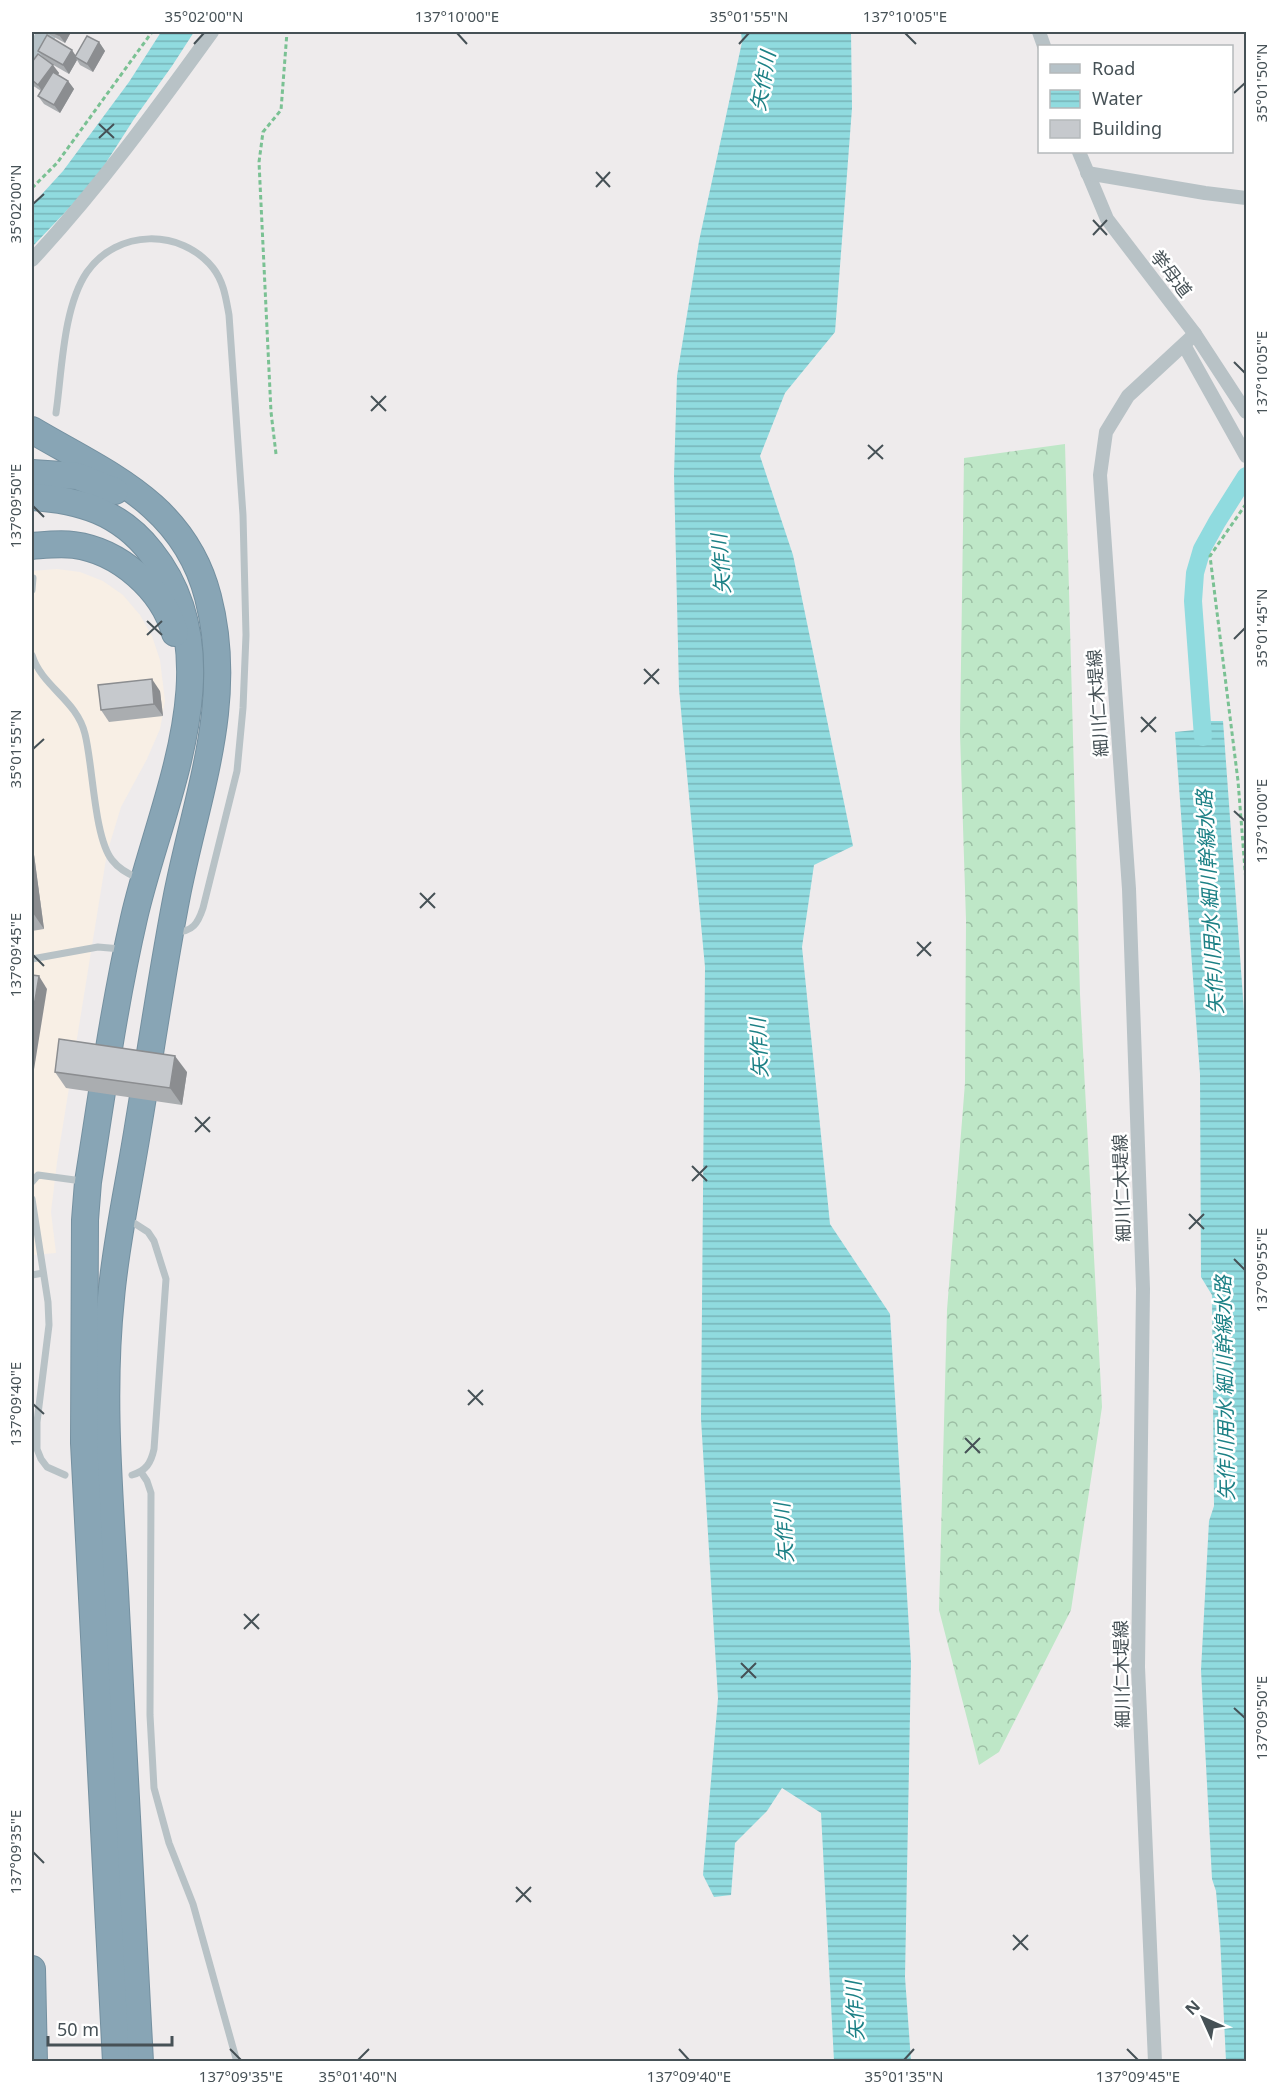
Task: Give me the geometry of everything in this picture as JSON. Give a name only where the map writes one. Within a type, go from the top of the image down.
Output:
[{"type":"highway","points":[[32,430],[129,486],[165,517],[181,536],[202,576],[218,646],[218,705],[207,767],[183,865],[171,932],[115,1259],[107,1343],[110,1501],[140,2061]]},
{"type":"highway","points":[[32,473],[77,476],[110,489],[140,507],[158,523],[186,557],[198,579],[213,621]]},
{"type":"highway","points":[[32,497],[77,502],[115,519],[132,532],[160,564],[172,582],[187,627],[190,650],[185,722],[177,761],[143,880],[127,950],[88,1182],[84,1243],[84,1443],[116,2061]]},
{"type":"highway","points":[[32,546],[74,545],[99,552],[122,564],[144,581],[172,623],[179,648],[184,685],[185,722]]},
{"type":"highway","points":[[32,1969],[34,2061]]},
{"type":"street","points":[[32,260],[71,219],[108,174],[212,32]]},
{"type":"street","points":[[32,63],[44,33]]},
{"type":"street","name":"挙母道","points":[[1079,153],[1107,219],[1195,334],[1246,412]]},
{"type":"street","points":[[1087,173],[1246,198]]},
{"type":"street","name":"細川仁木堤線","points":[[1155,2061],[1138,1667],[1143,1289],[1129,889],[1100,475],[1106,432],[1128,396],[1195,334]]},
{"type":"street","points":[[1184,345],[1246,456]]},
{"type":"lane","points":[[56,413],[73,302],[88,270],[100,258],[114,248],[131,241],[163,238],[177,242],[202,257],[214,269],[222,283],[229,315],[243,515],[246,635],[243,708],[237,771],[203,908],[195,926],[188,931],[171,932]]},
{"type":"lane","points":[[32,590],[33,578]]},
{"type":"lane","points":[[32,655],[42,676],[79,715],[85,734],[105,847],[118,866],[126,873],[143,880]]},
{"type":"lane","points":[[32,958],[98,947],[127,950]]},
{"type":"lane","points":[[32,1182],[38,1175],[45,1174],[88,1182]]},
{"type":"lane","points":[[32,1199],[48,1302],[49,1325],[37,1422],[37,1449],[47,1467],[65,1475]]},
{"type":"lane","points":[[123,1221],[134,1223],[148,1232],[154,1241],[166,1280],[154,1449],[152,1459],[141,1472],[132,1474]]},
{"type":"lane","points":[[32,1275],[43,1273]]},
{"type":"lane","points":[[141,1472],[151,1492],[150,1715],[154,1788],[169,1843],[193,1904],[237,2061]]},
{"type":"path","points":[[32,188],[57,163],[152,32]]},
{"type":"path","points":[[276,454],[271,412],[259,162],[263,132],[280,110],[287,32]]},
{"type":"path","points":[[1246,504],[1210,556],[1238,781],[1246,882]]},
{"type":"shaded area","points":[[57,569],[80,572],[103,581],[123,595],[140,615],[152,636],[160,660],[165,701],[160,729],[121,807],[107,853],[57,1162],[51,1212],[56,1253],[32,1255],[32,571]]},
{"type":"green space","points":[[1065,444],[1080,994],[1102,1407],[1071,1610],[999,1752],[979,1765],[939,1610],[947,1310],[965,1083],[966,920],[960,733],[964,458]]},
{"type":"water","points":[[161,32],[194,32],[93,183],[32,247],[32,205],[63,171],[129,82]]},
{"type":"water","name":"矢作川","points":[[741,32],[851,32],[852,108],[835,332],[785,393],[760,456],[793,555],[853,846],[814,865],[802,947],[830,1224],[890,1314],[911,1662],[905,1977],[911,2061],[834,2061],[821,1813],[782,1788],[767,1811],[735,1843],[731,1895],[714,1897],[703,1875],[718,1698],[701,1419],[705,967],[679,689],[674,475],[677,376],[699,241],[742,42]]},
{"type":"water","name":"矢作川用水 細川幹線水路","points":[[1209,711],[1210,721],[1223,721],[1246,1039],[1246,2062],[1226,2061],[1220,1937],[1216,1891],[1212,1879],[1201,1670],[1209,1521],[1214,1506],[1212,1295],[1201,1277],[1200,1074],[1175,732],[1195,730],[1194,712]]},
{"type":"building","points":[[47,35],[72,50],[63,65],[38,51]]},
{"type":"building","points":[[87,36],[99,42],[87,64],[75,57]]},
{"type":"building","points":[[38,54],[53,65],[38,85],[32,80],[32,62]]},
{"type":"building","points":[[53,72],[68,81],[54,105],[38,96]]},
{"type":"building","points":[[152,679],[154,704],[101,710],[98,685]]},
{"type":"building","points":[[32,975],[39,976],[32,1018]]},
{"type":"building","points":[[59,1039],[175,1056],[170,1088],[55,1072]]},
{"type":"waterway","name":"矢作川用水 細川幹線水路","points":[[1203,737],[1193,601],[1195,573],[1202,549],[1246,476]]}]
